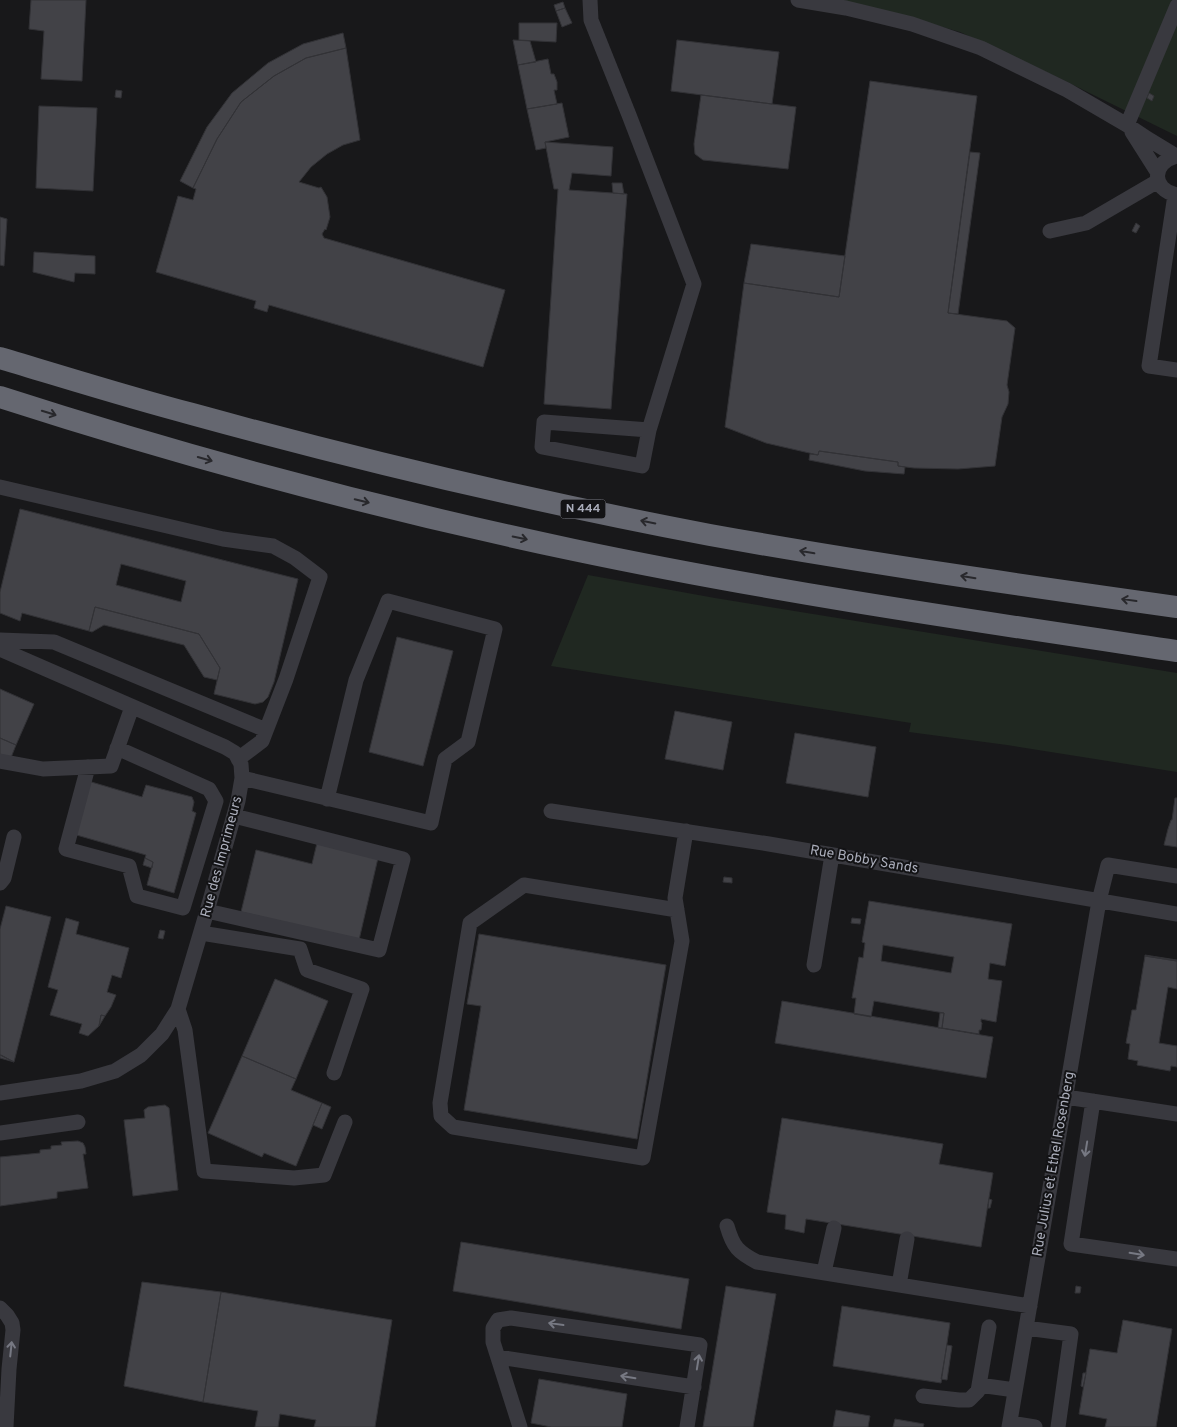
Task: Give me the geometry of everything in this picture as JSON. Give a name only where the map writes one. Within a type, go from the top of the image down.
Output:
[{"type":"highway","name":"N 444","points":[[0,358],[151,403],[276,437],[582,509],[825,555],[1177,607]]},
{"type":"highway","points":[[0,397],[151,443],[312,488],[433,519],[575,550],[719,578],[866,603],[1177,651]]},
{"type":"street","points":[[590,0],[591,20],[694,284],[649,430],[642,466],[542,447],[544,422],[649,430]]},
{"type":"street","points":[[798,0],[846,8],[912,24],[981,48],[1067,90],[1127,124],[1177,156]]},
{"type":"street","points":[[1127,124],[1177,6]]},
{"type":"street","points":[[1127,124],[1166,191],[1176,195],[1150,366],[1177,370]]},
{"type":"street","points":[[1050,231],[1086,223],[1158,177],[1160,166],[1165,161],[1177,156]]},
{"type":"street","points":[[0,487],[223,538],[273,546],[295,558],[320,577],[286,678],[262,741],[238,759],[235,753],[225,747],[0,649]]},
{"type":"street","points":[[242,778],[327,799],[431,823],[445,758],[468,742],[495,628],[388,601],[356,680],[327,799]]},
{"type":"street","points":[[0,640],[54,642],[266,730]]},
{"type":"street","points":[[0,761],[43,769],[111,766],[132,707]]},
{"type":"street","points":[[88,767],[66,849],[129,866],[137,896],[183,908],[216,801],[209,789],[117,748]]},
{"type":"street","name":"Rue des Imprimeurs","points":[[0,1093],[81,1081],[115,1071],[141,1055],[162,1034],[178,1009],[208,911],[234,816],[242,778],[241,764],[238,759]]},
{"type":"street","name":"Rue Bobby Sands","points":[[551,811],[832,855],[1177,914]]},
{"type":"street","points":[[208,911],[379,950],[403,859],[234,816]]},
{"type":"street","points":[[677,910],[524,885],[470,923],[440,1103],[441,1116],[452,1127],[643,1158],[682,941],[677,910],[675,898],[686,831]]},
{"type":"street","points":[[0,883],[4,878],[14,837]]},
{"type":"street","points":[[814,965],[832,855]]},
{"type":"street","name":"Rue Julius et Ethel Rosenberg","points":[[1009,1425],[1099,901],[1108,865],[1177,876]]},
{"type":"street","points":[[201,932],[300,949],[307,970],[362,989],[334,1073]]},
{"type":"street","points":[[178,1009],[184,1030],[204,1171],[294,1178],[324,1175],[345,1122]]},
{"type":"street","points":[[1066,1096],[1177,1114]]},
{"type":"street","points":[[1093,1101],[1071,1244],[1177,1260]]},
{"type":"street","points":[[0,1133],[78,1122]]},
{"type":"street","points":[[727,1226],[730,1238],[741,1254],[757,1262],[1030,1306]]},
{"type":"street","points":[[824,1272],[834,1228]]},
{"type":"street","points":[[899,1285],[907,1240]]},
{"type":"street","points":[[0,1308],[7,1315],[13,1330],[4,1394],[6,1427]]},
{"type":"street","points":[[520,1427],[493,1342],[493,1328],[498,1320],[511,1318],[700,1345],[687,1427]]},
{"type":"street","points":[[924,1396],[969,1400],[978,1392],[989,1327]]},
{"type":"street","points":[[1026,1328],[1071,1334],[1058,1427]]},
{"type":"street","points":[[498,1357],[694,1387]]},
{"type":"street","points":[[979,1385],[1015,1390]]},
{"type":"street","points":[[1009,1425],[1035,1427]]},
{"type":"shaded area","points":[[830,0],[1177,0],[1177,136],[960,32],[886,11]]},
{"type":"shaded area","points":[[588,575],[715,598],[1177,673],[1177,772],[1007,745],[909,732],[911,723],[551,666]]},
{"type":"building","points":[[31,0],[86,0],[82,81],[41,79],[44,31],[29,29]]},
{"type":"building","points":[[563,2],[565,8],[556,11],[554,5]]},
{"type":"building","points":[[565,8],[572,23],[562,27],[556,11]]},
{"type":"building","points":[[519,23],[557,23],[556,42],[519,40]]},
{"type":"building","points":[[343,33],[346,48],[306,58],[274,76],[241,102],[217,139],[193,188],[180,181],[207,127],[232,93],[268,63],[303,44]]},
{"type":"building","points":[[513,40],[530,41],[536,62],[518,65]]},
{"type":"building","points":[[677,40],[779,52],[772,104],[671,91]]},
{"type":"building","points":[[346,48],[360,140],[343,145],[327,154],[311,167],[299,182],[321,187],[327,197],[330,217],[326,230],[322,234],[324,238],[505,290],[483,367],[269,305],[267,312],[254,308],[256,301],[156,272],[178,196],[193,200],[196,189],[193,188],[217,139],[241,102],[274,76],[306,58]]},
{"type":"building","points":[[548,59],[551,74],[554,74],[557,82],[557,90],[554,90],[557,104],[527,109],[518,65]]},
{"type":"building","points":[[870,81],[977,96],[948,313],[1007,321],[1015,328],[1007,385],[1009,392],[1008,404],[1002,417],[995,466],[958,469],[914,468],[898,466],[898,462],[819,451],[818,455],[766,443],[725,427],[744,283],[839,297]]},
{"type":"building","points":[[116,90],[122,91],[121,98],[115,97]]},
{"type":"building","points":[[1149,93],[1154,96],[1152,101],[1147,98]]},
{"type":"building","points":[[701,95],[796,107],[788,169],[703,160],[695,154],[694,144]]},
{"type":"building","points":[[562,103],[569,137],[545,142],[546,148],[536,150],[527,109]]},
{"type":"building","points":[[39,106],[97,108],[93,191],[36,188]]},
{"type":"building","points":[[545,142],[613,147],[611,176],[572,173],[569,190],[627,194],[611,409],[544,404],[558,189],[554,189]]},
{"type":"building","points":[[970,152],[980,153],[958,314],[948,313]]},
{"type":"building","points":[[612,183],[622,183],[624,194],[613,193]]},
{"type":"building","points":[[0,217],[7,219],[4,266],[0,265]]},
{"type":"building","points":[[1136,223],[1140,226],[1136,233],[1132,231]]},
{"type":"building","points":[[751,244],[845,256],[839,297],[744,283]]},
{"type":"building","points":[[34,252],[95,256],[95,274],[75,273],[74,282],[33,272]]},
{"type":"building","points":[[819,451],[898,462],[898,466],[905,467],[904,474],[865,471],[809,460],[810,454],[818,455]]},
{"type":"building","points":[[20,509],[298,579],[274,682],[268,697],[263,702],[255,704],[214,694],[220,668],[199,634],[95,607],[89,631],[22,613],[20,621],[0,613],[0,592]],"holes":[[[121,564],[186,581],[181,602],[116,585]]]},
{"type":"building","points":[[95,607],[199,634],[220,668],[217,680],[204,677],[184,645],[104,625],[92,632],[89,631]]},
{"type":"building","points":[[397,637],[453,651],[423,766],[369,752]]},
{"type":"building","points":[[0,689],[34,704],[16,745],[0,738]]},
{"type":"building","points":[[675,711],[732,722],[723,770],[665,759]]},
{"type":"building","points":[[795,733],[876,747],[868,797],[786,783]]},
{"type":"building","points":[[0,738],[16,745],[10,760],[0,756]]},
{"type":"building","points":[[88,781],[142,797],[146,785],[192,797],[194,802],[192,811],[196,813],[174,893],[147,885],[153,862],[145,858],[146,855],[73,834]]},
{"type":"building","points":[[1175,798],[1177,798],[1177,847],[1164,845],[1172,820]]},
{"type":"building","points":[[317,843],[378,858],[359,940],[241,912],[256,850],[312,864]]},
{"type":"building","points":[[145,858],[153,862],[152,868],[143,865]]},
{"type":"building","points":[[724,877],[732,878],[732,883],[723,882]]},
{"type":"building","points":[[869,901],[1012,924],[1005,966],[990,963],[988,979],[1002,981],[996,1022],[981,1019],[982,1023],[979,1034],[942,1028],[944,1013],[874,1001],[871,1017],[854,1014],[856,998],[852,998],[859,957],[863,958],[865,943],[862,942]],"holes":[[[883,945],[954,957],[951,973],[881,961]]]},
{"type":"building","points":[[6,906],[51,917],[14,1062],[0,1055],[0,929]]},
{"type":"building","points":[[66,918],[79,922],[76,934],[129,948],[121,978],[112,975],[107,992],[116,995],[111,1007],[105,1016],[101,1015],[99,1026],[88,1036],[79,1033],[82,1024],[50,1015],[58,990],[48,987]]},
{"type":"building","points":[[852,918],[861,919],[860,924],[851,923]]},
{"type":"building","points":[[160,930],[165,931],[163,939],[158,938]]},
{"type":"building","points":[[479,934],[666,965],[637,1139],[464,1110],[481,1006],[467,1004]]},
{"type":"building","points":[[1145,956],[1177,960],[1177,961]]},
{"type":"building","points":[[1145,956],[1177,961],[1177,989],[1168,987],[1159,1043],[1177,1046],[1177,1067],[1171,1066],[1170,1071],[1137,1065],[1138,1061],[1128,1059],[1130,1044],[1126,1043],[1132,1010],[1136,1010]]},
{"type":"building","points":[[275,979],[328,1001],[296,1079],[242,1056]]},
{"type":"building","points":[[782,1001],[993,1037],[986,1078],[775,1043]]},
{"type":"building","points":[[940,1013],[944,1013],[942,1028],[938,1028]]},
{"type":"building","points":[[101,1015],[105,1016],[99,1026]]},
{"type":"building","points":[[1,1055],[14,1062],[0,1058]]},
{"type":"building","points":[[242,1056],[296,1079],[291,1090],[322,1103],[296,1166],[264,1153],[262,1157],[208,1133]]},
{"type":"building","points":[[322,1103],[331,1107],[322,1129],[313,1125]]},
{"type":"building","points":[[165,1105],[169,1108],[178,1190],[133,1196],[124,1120],[145,1118],[144,1110],[148,1107]]},
{"type":"building","points":[[782,1118],[943,1144],[939,1164],[993,1173],[981,1247],[806,1219],[804,1233],[785,1229],[786,1215],[767,1212]]},
{"type":"building","points":[[78,1141],[83,1143],[85,1147],[86,1154],[83,1154],[88,1188],[57,1192],[57,1198],[0,1206],[0,1157],[40,1153],[40,1150],[51,1149],[51,1146],[62,1145],[61,1142]]},
{"type":"building","points":[[989,1199],[992,1200],[990,1208],[988,1208]]},
{"type":"building","points":[[461,1242],[689,1279],[681,1329],[453,1291]]},
{"type":"building","points":[[142,1282],[221,1292],[203,1402],[124,1386]]},
{"type":"building","points":[[726,1286],[776,1294],[753,1427],[703,1427]]},
{"type":"building","points":[[1076,1286],[1081,1287],[1080,1293],[1075,1293]]},
{"type":"building","points":[[221,1292],[392,1320],[375,1427],[314,1427],[316,1420],[280,1414],[278,1427],[255,1427],[258,1411],[203,1402]]},
{"type":"building","points":[[842,1306],[950,1323],[941,1383],[833,1366]]},
{"type":"building","points":[[1123,1320],[1172,1329],[1156,1427],[1105,1427],[1107,1419],[1079,1414],[1090,1349],[1117,1353]]},
{"type":"building","points":[[947,1345],[952,1346],[947,1380],[941,1379]]},
{"type":"building","points":[[1083,1373],[1086,1373],[1083,1387],[1081,1386]]},
{"type":"building","points":[[539,1379],[627,1394],[622,1427],[551,1427],[531,1423]]},
{"type":"building","points":[[836,1410],[870,1416],[868,1427],[833,1427]]},
{"type":"building","points":[[895,1419],[924,1424],[923,1427],[893,1427]]}]
